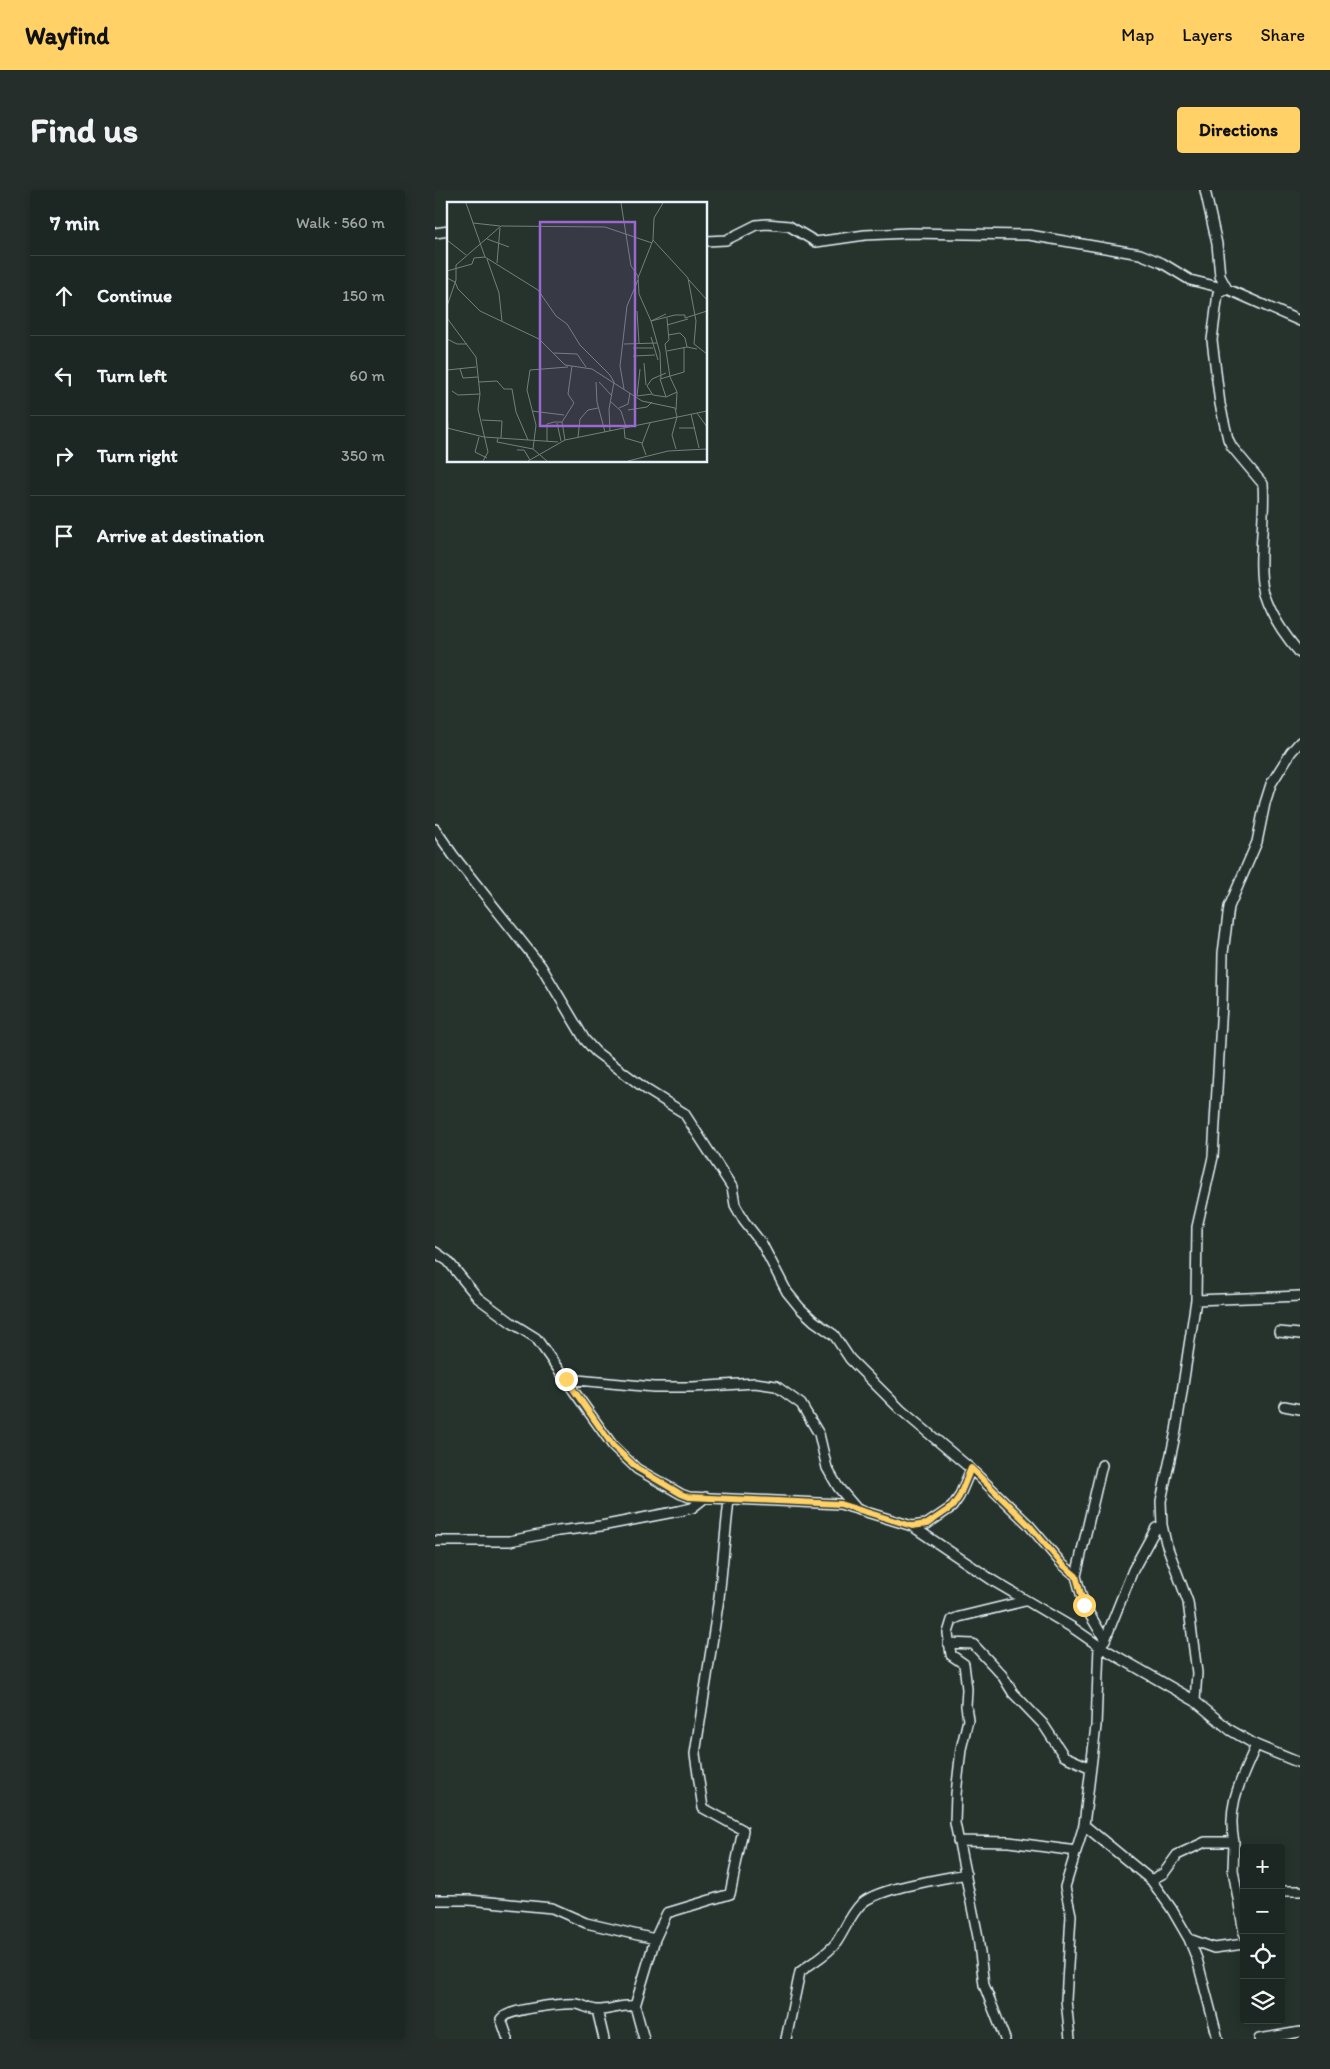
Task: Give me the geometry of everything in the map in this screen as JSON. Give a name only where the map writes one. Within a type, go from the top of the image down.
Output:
[{"type":"street","points":[[1205,190],[1217,244],[1220,276],[1227,289]]},
{"type":"street","points":[[707,241],[726,240],[756,225],[767,224],[789,226],[816,242],[865,235],[909,233],[1029,234],[1140,254],[1162,263],[1191,280],[1227,289],[1300,321]]},
{"type":"street","points":[[1227,289],[1218,294],[1212,340],[1220,404],[1228,439],[1232,447],[1263,484],[1262,575],[1264,592],[1271,610],[1300,653]]},
{"type":"street","points":[[1195,1701],[1197,1673],[1188,1602],[1162,1525],[1161,1500],[1176,1431],[1196,1300],[1197,1228],[1213,1158],[1223,953],[1229,907],[1257,842],[1271,784],[1291,752],[1300,742]]},
{"type":"street","points":[[435,829],[453,855],[541,966],[585,1040],[596,1052],[647,1090],[684,1112],[732,1187],[735,1205],[744,1221],[761,1244],[787,1292],[800,1308],[834,1335],[851,1359],[901,1410],[971,1468],[1029,1525],[1062,1564],[1076,1576]]},
{"type":"street","points":[[435,1252],[449,1261],[479,1298],[512,1323],[536,1338],[613,1446],[637,1468],[681,1494],[689,1497],[840,1504],[912,1526],[1025,1601],[1102,1643],[1195,1701],[1230,1730],[1256,1745],[1300,1763]]},
{"type":"street","points":[[1196,1300],[1300,1296]]},
{"type":"street","points":[[1279,1332],[1300,1334]]},
{"type":"street","points":[[566,1379],[654,1386],[693,1387],[755,1383],[777,1386],[801,1404],[819,1434],[827,1468],[838,1487],[856,1508]]},
{"type":"street","points":[[1284,1406],[1300,1409]]},
{"type":"street","points":[[1102,1465],[1076,1576],[1084,1605],[1102,1643]]},
{"type":"street","points":[[912,1526],[927,1524],[952,1507],[959,1497],[971,1468]]},
{"type":"street","points":[[435,1541],[511,1541],[558,1531],[601,1526],[679,1512],[692,1508],[706,1497]]},
{"type":"street","points":[[645,2039],[635,2006],[655,1939],[667,1913],[730,1894],[743,1830],[703,1808],[695,1754],[719,1598],[729,1499]]},
{"type":"street","points":[[1070,2039],[1066,2000],[1071,1915],[1065,1887],[1084,1825],[1096,1726],[1102,1643],[1133,1570],[1156,1528],[1162,1525]]},
{"type":"street","points":[[1005,2039],[984,1985],[977,1937],[955,1823],[961,1749],[968,1720],[965,1706],[967,1689],[964,1664],[951,1655],[947,1633],[952,1620],[1025,1601]]},
{"type":"street","points":[[948,1644],[973,1644],[1002,1676],[1013,1693],[1043,1724],[1064,1756],[1091,1768]]},
{"type":"street","points":[[951,1655],[973,1644]]},
{"type":"street","points":[[1240,1891],[1233,1870],[1233,1800],[1256,1745]]},
{"type":"street","points":[[1084,1825],[1151,1880],[1171,1908],[1189,1939],[1204,1983],[1217,2039]]},
{"type":"street","points":[[959,1841],[1009,1842],[1076,1851]]},
{"type":"street","points":[[1151,1880],[1164,1873],[1177,1855],[1205,1842],[1234,1842]]},
{"type":"street","points":[[786,2039],[800,1972],[835,1945],[848,1920],[862,1903],[870,1898],[911,1885],[965,1874]]},
{"type":"street","points":[[1285,1891],[1300,1892]]},
{"type":"street","points":[[435,1900],[469,1900],[552,1908],[586,1923],[655,1939]]},
{"type":"street","points":[[1189,1939],[1214,1948],[1240,1945]]},
{"type":"street","points":[[508,2039],[501,2019],[505,2014],[516,2011],[568,2004],[579,2004],[597,2010],[629,2005],[635,2006]]},
{"type":"street","points":[[597,2010],[605,2039]]},
{"type":"street","points":[[1259,2039],[1300,2032]]},
{"type":"route","points":[[566,1379],[613,1446],[637,1468],[689,1497],[840,1504],[912,1526],[927,1524],[952,1507],[959,1497],[971,1468],[1029,1525],[1062,1564],[1076,1576],[1084,1605]]}]
